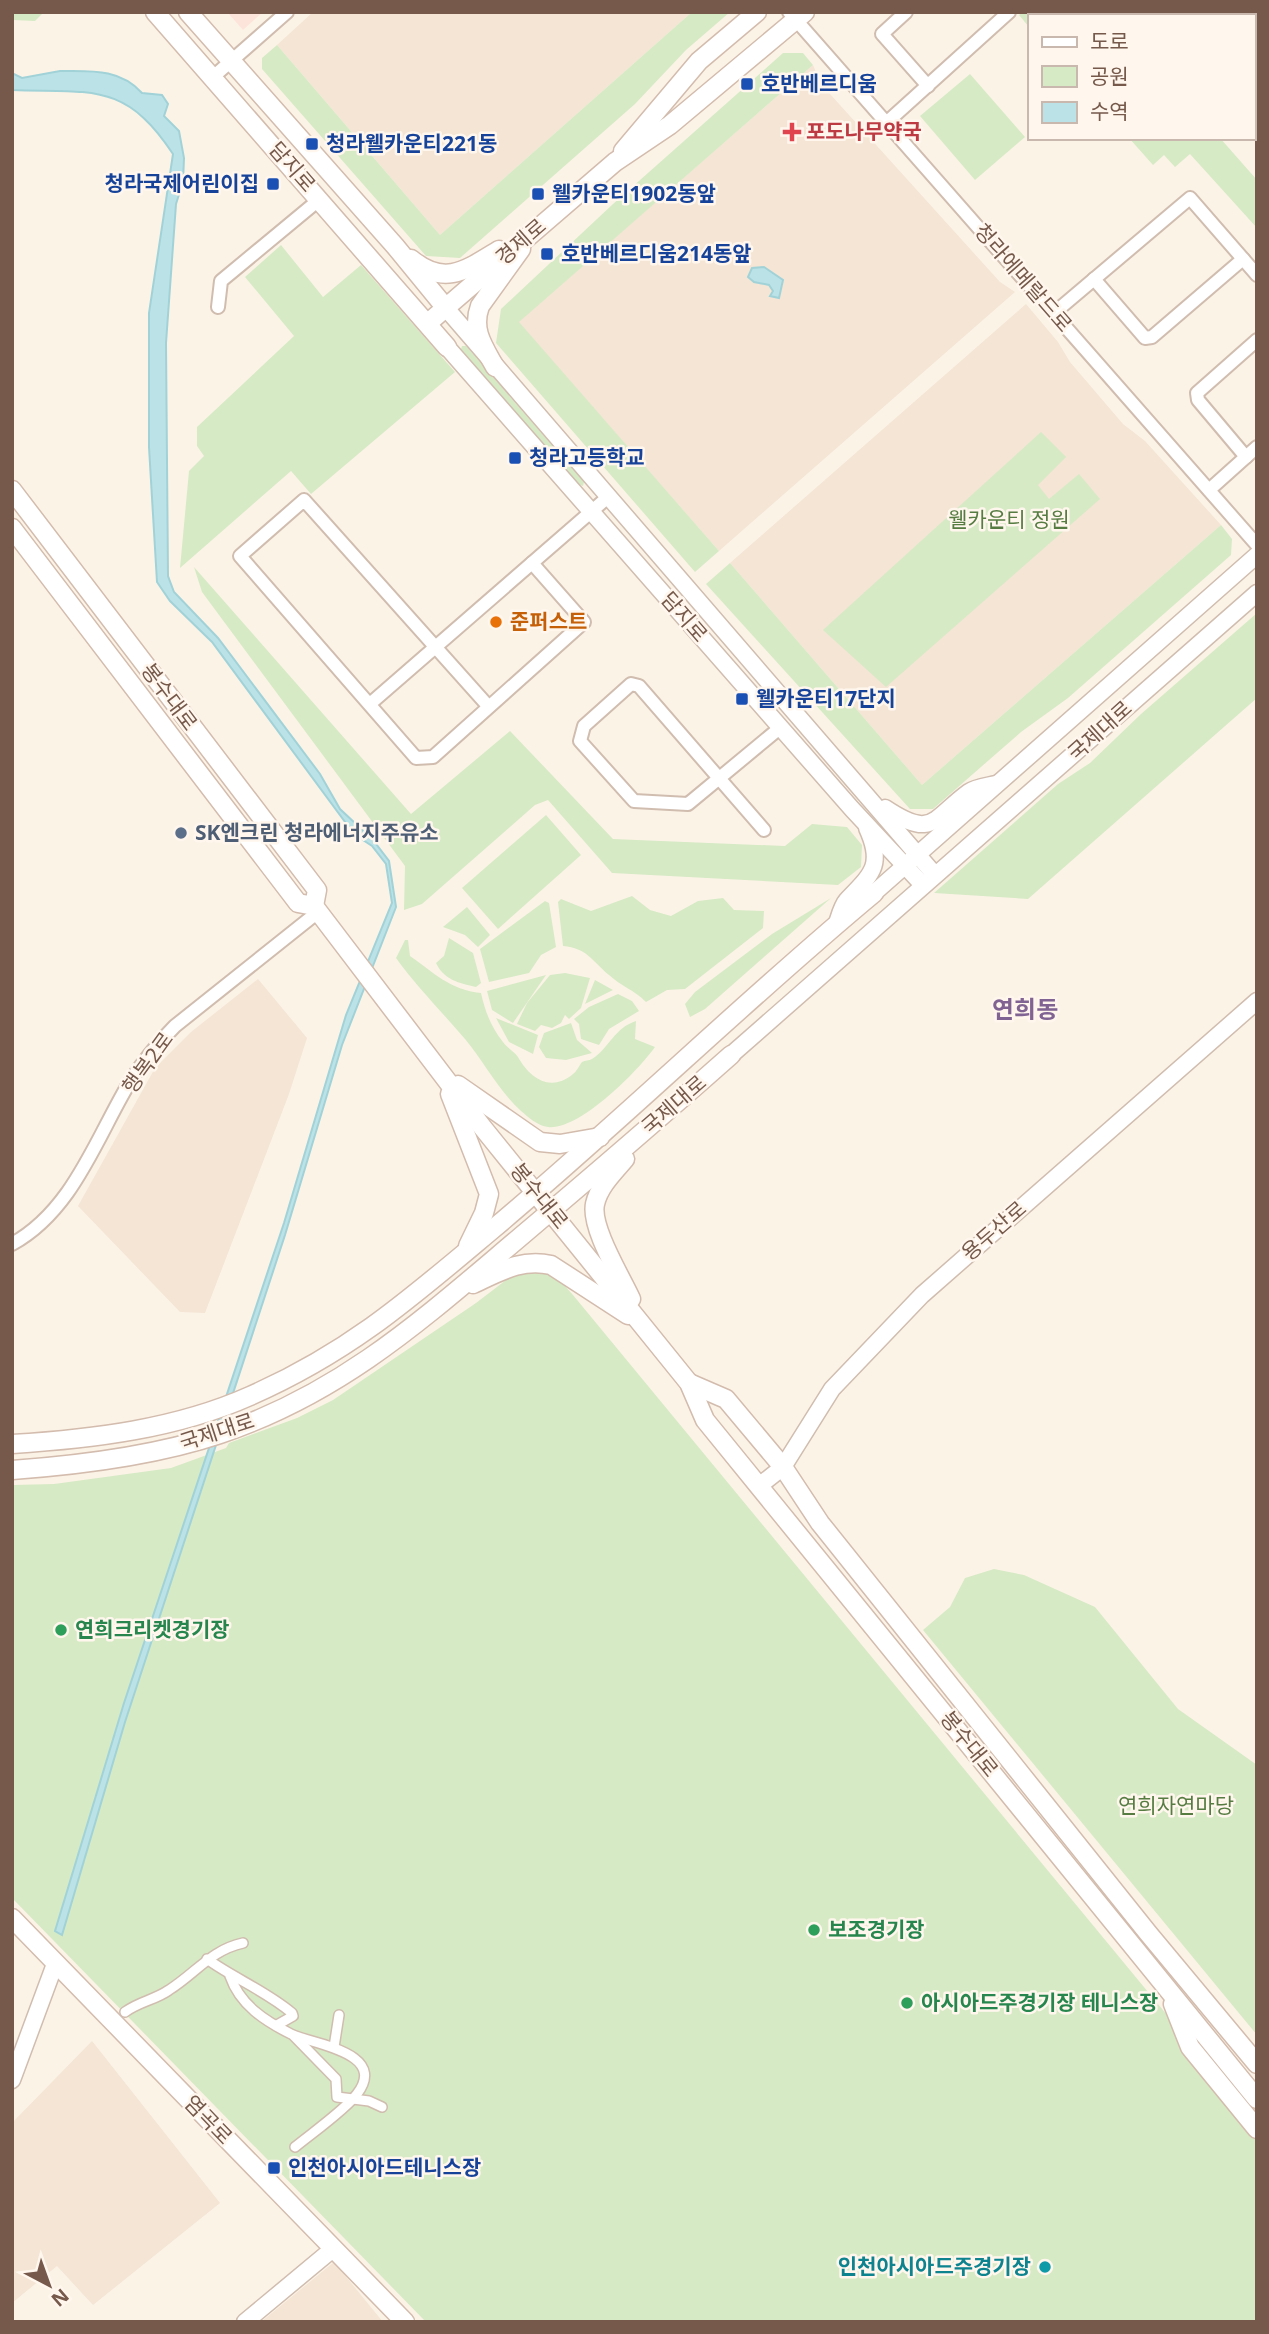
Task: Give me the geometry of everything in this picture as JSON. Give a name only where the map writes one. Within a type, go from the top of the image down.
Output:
[{"type":"main road","name":"담지로","points":[[155,12],[447,347]]},
{"type":"main road","points":[[188,12],[395,246],[445,307]]},
{"type":"main road","name":"경제로","points":[[615,162],[699,61],[757,12]]},
{"type":"main road","name":"경제로","points":[[428,323],[615,162],[670,125],[796,15]]},
{"type":"main road","points":[[395,246],[424,270],[452,274],[535,229]]},
{"type":"main road","points":[[495,367],[477,333],[476,317],[480,306],[535,229]]},
{"type":"main road","name":"봉수대로","points":[[12,489],[317,890],[316,909]]},
{"type":"main road","name":"봉수대로","points":[[12,528],[298,903],[316,909],[536,1193],[689,1383],[705,1420],[1257,2099]]},
{"type":"main road","name":"국제대로","points":[[12,1444],[107,1434],[188,1417],[261,1391],[318,1363],[359,1337],[404,1305],[536,1193],[874,893]]},
{"type":"main road","name":"국제대로","points":[[12,1470],[117,1458],[177,1445],[256,1420],[320,1390],[410,1331],[731,1055]]},
{"type":"main road","points":[[442,1073],[530,1138],[550,1145],[606,1131]]},
{"type":"main road","points":[[442,1073],[489,1194],[484,1213],[466,1251]]},
{"type":"main road","points":[[642,1324],[597,1225],[594,1212],[602,1188],[653,1124]]},
{"type":"main road","points":[[457,1291],[526,1262],[538,1262],[551,1265],[642,1324]]},
{"type":"main road","name":"봉수대로","points":[[689,1383],[726,1399],[783,1467],[820,1523],[1257,2064]]},
{"type":"main road","name":"염곡로","points":[[12,1918],[405,2322]]},
{"type":"main road","points":[[1166,1987],[1190,2048],[1257,2129]]},
{"type":"street","points":[[213,77],[287,12]]},
{"type":"street","points":[[906,12],[882,34],[928,86]]},
{"type":"street","points":[[885,124],[1009,12]]},
{"type":"street","name":"청라에메랄드로","points":[[796,15],[885,124],[1257,545]]},
{"type":"street","points":[[1054,313],[1190,198],[1257,275]]},
{"type":"street","points":[[218,307],[222,281],[320,199]]},
{"type":"street","points":[[1094,279],[1145,338],[1152,337],[1243,259]]},
{"type":"street","points":[[445,307],[870,797],[911,860]]},
{"type":"street","points":[[1246,457],[1198,400],[1197,393],[1257,340]]},
{"type":"street","name":"담지로","points":[[447,347],[852,809],[911,860],[929,880]]},
{"type":"street","points":[[1209,490],[1257,447]]},
{"type":"street","points":[[370,703],[608,498]]},
{"type":"street","points":[[489,708],[304,500],[240,555],[416,758],[423,759],[433,757],[489,708],[584,622],[532,563]]},
{"type":"street","name":"국제대로","points":[[874,893],[1257,555]]},
{"type":"street","name":"국제대로","points":[[731,1055],[1257,593]]},
{"type":"street","points":[[764,830],[720,777],[639,686],[631,684],[584,726],[580,741],[634,801],[688,804],[720,777],[781,727]]},
{"type":"street","points":[[870,797],[909,824],[917,825],[936,820],[972,790],[998,784]]},
{"type":"street","points":[[852,809],[868,821],[879,824],[882,820],[870,797]]},
{"type":"street","points":[[835,926],[845,902],[864,884],[874,866],[873,842],[852,809]]},
{"type":"street","name":"행복2로","points":[[12,1244],[24,1237],[64,1199],[128,1086],[156,1046],[174,1026],[316,909]]},
{"type":"street","name":"용두산로","points":[[759,1486],[783,1467],[832,1389],[922,1295],[1257,1001]]},
{"type":"street","points":[[606,1131],[609,1147],[617,1150],[626,1147]]},
{"type":"street","points":[[466,1251],[486,1243],[491,1245],[490,1257],[478,1272]]},
{"type":"street","points":[[125,2012],[142,2000],[161,1996],[218,1951],[243,1943]]},
{"type":"street","points":[[207,1959],[230,1976],[263,1991],[292,2013],[293,2016],[277,2025]]},
{"type":"street","points":[[12,2080],[55,1964]]},
{"type":"street","points":[[230,1976],[241,1998],[250,2007],[293,2035],[336,2079],[337,2097],[349,2101],[369,2101],[382,2107]]},
{"type":"street","points":[[334,2046],[339,2015]]},
{"type":"street","points":[[293,2035],[334,2046],[354,2058],[362,2071],[359,2091],[295,2147]]},
{"type":"street","points":[[245,2322],[334,2248]]},
{"type":"shaded area","points":[[227,12],[263,12],[243,30]]},
{"type":"shaded area","points":[[313,12],[692,12],[440,235],[277,45]]},
{"type":"shaded area","points":[[1167,12],[1257,12],[1257,71],[1255,72],[1255,14]]},
{"type":"shaded area","points":[[813,65],[821,84],[1000,282],[1015,292],[719,551],[518,322]]},
{"type":"shaded area","points":[[1026,304],[1058,342],[1070,362],[1123,424],[1145,441],[1221,525],[922,785],[730,563]]},
{"type":"shaded area","points":[[258,979],[307,1038],[289,1094],[205,1313],[180,1312],[78,1206],[155,1068],[191,1032]]},
{"type":"shaded area","points":[[92,2041],[220,2203],[93,2305],[57,2266],[12,2303],[12,2123]]},
{"type":"shaded area","points":[[334,2262],[383,2322],[261,2322]]},
{"type":"green space","points":[[12,12],[44,12],[35,21],[12,20]]},
{"type":"green space","points":[[692,12],[730,12],[686,50],[635,104],[460,258],[426,256],[262,69],[262,58],[277,45],[440,235]]},
{"type":"green space","points":[[1023,12],[1164,14],[1028,14],[1028,26],[1019,15]]},
{"type":"green space","points":[[783,53],[803,53],[813,65],[519,322],[719,551],[695,572],[496,343],[501,309],[613,204]]},
{"type":"green space","points":[[970,74],[1025,137],[975,180],[920,116]]},
{"type":"green space","points":[[1131,140],[1222,140],[1257,180],[1257,228],[1190,154],[1175,167],[1164,155],[1153,165]]},
{"type":"green space","points":[[281,245],[323,297],[361,265],[455,372],[311,494],[291,471],[180,568],[189,471],[204,456],[197,446],[197,427],[294,336],[245,277]]},
{"type":"green space","points":[[466,346],[584,482],[583,486],[577,484],[461,349]]},
{"type":"green space","name":"웰카운티 정원","points":[[1041,432],[1066,457],[1038,485],[1049,499],[1079,474],[1100,499],[886,687],[823,630]]},
{"type":"green space","points":[[1221,525],[1232,539],[1231,555],[1068,698],[1021,732],[933,809],[910,809],[706,584],[730,563],[922,785]]},
{"type":"green space","points":[[194,567],[411,814],[510,731],[613,839],[785,846],[812,824],[847,827],[862,845],[861,867],[838,885],[612,873],[548,800],[535,805],[422,904],[404,910],[405,866],[202,592]]},
{"type":"green space","points":[[1257,613],[1257,698],[1028,899],[934,893],[1058,784],[1090,763],[1141,714]]},
{"type":"green space","points":[[546,815],[581,855],[498,929],[462,888]]},
{"type":"green space","points":[[632,896],[650,910],[671,916],[698,901],[723,898],[734,910],[764,911],[763,928],[685,989],[667,990],[646,1002],[614,979],[584,952],[563,946],[558,902],[561,899],[591,911]]},
{"type":"green space","points":[[831,898],[705,1009],[690,1017],[685,1004],[695,992],[772,934]]},
{"type":"green space","points":[[545,901],[549,903],[556,947],[541,955],[529,973],[489,982],[480,949]]},
{"type":"green space","points":[[467,907],[490,935],[478,947],[465,935],[443,927]]},
{"type":"green space","points":[[449,938],[473,953],[481,983],[476,987],[458,982],[439,969],[436,963],[444,956]]},
{"type":"green space","points":[[405,940],[408,940],[410,956],[434,974],[460,988],[481,993],[489,1019],[499,1036],[528,1071],[541,1080],[549,1083],[565,1080],[582,1062],[591,1060],[598,1054],[622,1028],[636,1021],[635,1039],[655,1047],[622,1084],[591,1110],[561,1126],[541,1125],[521,1111],[506,1095],[465,1039],[396,958]]},
{"type":"green space","points":[[565,973],[590,978],[581,1008],[569,1019],[565,1015],[561,1023],[552,1028],[541,1025],[535,1031],[517,1024],[527,1003],[550,975]]},
{"type":"green space","points":[[546,975],[513,1023],[492,1010],[487,991]]},
{"type":"green space","points":[[595,980],[613,990],[585,1004]]},
{"type":"green space","points":[[618,994],[632,1001],[639,1011],[609,1029],[599,1045],[581,1039],[579,1024],[574,1019],[589,1007]]},
{"type":"green space","points":[[496,1018],[538,1035],[533,1054],[509,1042]]},
{"type":"green space","points":[[571,1023],[577,1040],[592,1053],[566,1060],[546,1058],[539,1047],[544,1033]]},
{"type":"green space","points":[[543,1269],[557,1277],[573,1295],[1257,2124],[1257,2322],[426,2322],[12,1898],[12,1485],[54,1484],[171,1468],[226,1448],[229,1443],[297,1418],[333,1400],[514,1274]]},
{"type":"green space","name":"연희자연마당","points":[[994,1569],[1024,1575],[1095,1607],[1178,1709],[1257,1765],[1257,2035],[923,1630],[950,1607],[965,1578]]},
{"type":"water","points":[[60,71],[114,75],[142,93],[162,95],[168,104],[164,116],[179,131],[184,158],[183,182],[176,204],[166,343],[168,576],[174,592],[218,638],[320,774],[340,809],[373,840],[389,861],[396,907],[342,1045],[285,1235],[125,1722],[62,1935],[55,1931],[124,1703],[284,1223],[346,1015],[392,903],[386,864],[372,846],[354,834],[212,642],[170,601],[157,582],[149,447],[149,313],[173,154],[156,130],[122,102],[85,92],[12,90],[12,73],[22,78]]},
{"type":"water","points":[[764,267],[783,280],[779,298],[770,296],[773,291],[769,285],[754,282],[748,277],[752,268]]},
{"type":"place","name":"호반베르디움","points":[[747,84]]},
{"type":"place","name":"포도나무약국","points":[[792,132]]},
{"type":"place","name":"청라웰카운티221동","points":[[312,144]]},
{"type":"place","name":"청라국제어린이집","points":[[273,184]]},
{"type":"place","name":"웰카운티1902동앞","points":[[538,194]]},
{"type":"place","name":"호반베르디움214동앞","points":[[547,254]]},
{"type":"place","name":"청라고등학교","points":[[515,458]]},
{"type":"place","name":"준퍼스트","points":[[496,622]]},
{"type":"place","name":"웰카운티17단지","points":[[742,699]]},
{"type":"place","name":"SK엔크린 청라에너지주유소","points":[[181,833]]},
{"type":"place","name":"연희크리켓경기장","points":[[61,1630]]},
{"type":"place","name":"보조경기장","points":[[814,1930]]},
{"type":"place","name":"아시아드주경기장 테니스장","points":[[907,2003]]},
{"type":"place","name":"인천아시아드테니스장","points":[[274,2168]]},
{"type":"place","name":"인천아시아드주경기장","points":[[1045,2267]]},
{"type":"district","name":"연희동","points":[[1025,1010]]}]
